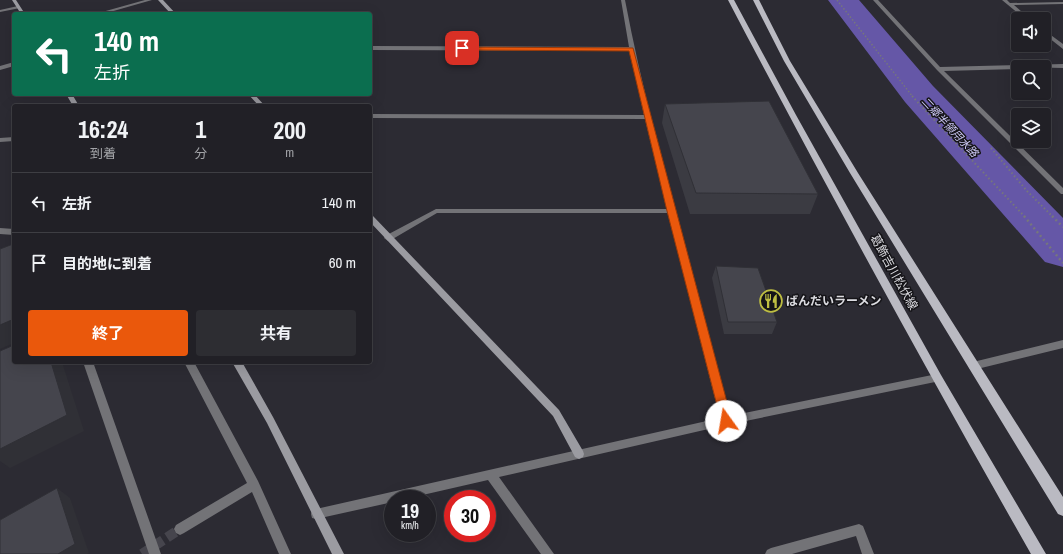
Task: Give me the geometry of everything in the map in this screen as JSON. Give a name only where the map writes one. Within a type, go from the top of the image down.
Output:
[{"type":"main road","name":"葛飾吉川松伏線","points":[[731,0],[792,115],[937,378],[1039,554]]},
{"type":"main road","name":"葛飾吉川松伏線","points":[[756,0],[786,61],[973,366],[1063,509]]},
{"type":"street","points":[[14,0],[22,12]]},
{"type":"street","points":[[105,12],[150,0]]},
{"type":"street","points":[[160,0],[172,12]]},
{"type":"street","points":[[623,0],[631,49],[647,117],[726,421]]},
{"type":"street","points":[[875,0],[939,68],[1063,192]]},
{"type":"street","points":[[1004,0],[1019,12]]},
{"type":"street","points":[[1009,4],[1063,3]]},
{"type":"street","points":[[0,11],[18,7]]},
{"type":"street","points":[[1051,38],[1063,47]]},
{"type":"street","points":[[372,48],[631,49]]},
{"type":"street","points":[[0,68],[12,65]]},
{"type":"street","points":[[939,68],[1063,66]]},
{"type":"street","points":[[253,96],[260,104]]},
{"type":"street","points":[[372,116],[647,117]]},
{"type":"street","points":[[0,140],[12,139]]},
{"type":"street","points":[[388,238],[436,211],[671,211]]},
{"type":"street","points":[[372,220],[556,413],[579,454]]},
{"type":"street","points":[[0,231],[12,232]]},
{"type":"street","points":[[973,366],[1063,344]]},
{"type":"street","points":[[89,364],[155,554]]},
{"type":"street","points":[[190,364],[254,484],[285,554]]},
{"type":"street","points":[[238,364],[270,420],[316,514],[338,554]]},
{"type":"street","points":[[316,514],[726,421],[937,378]]},
{"type":"street","points":[[491,475],[548,554]]},
{"type":"street","points":[[180,529],[254,484]]},
{"type":"street","points":[[771,554],[859,530],[868,554]]},
{"type":"path","points":[[837,0],[905,88],[1015,204],[1063,263]]},
{"type":"building","points":[[769,101],[818,194],[696,193],[665,104]]},
{"type":"building","points":[[12,244],[12,320],[0,325],[0,249]]},
{"type":"building","points":[[716,266],[758,268],[777,322],[728,322]]},
{"type":"building","points":[[12,346],[12,364],[52,364],[67,415],[0,449],[0,351]]},
{"type":"building","points":[[57,488],[75,544],[58,554],[0,554],[0,520]]},
{"type":"waterway","name":"二郷半領用水路","points":[[843,0],[919,94],[1063,249]]},
{"type":"tunnel","points":[[142,554],[180,529]]},
{"type":"place","name":"ばんだいラーメン","points":[[771,301]]},
{"type":"route","points":[[462,48],[631,49],[671,211],[726,421]]}]
